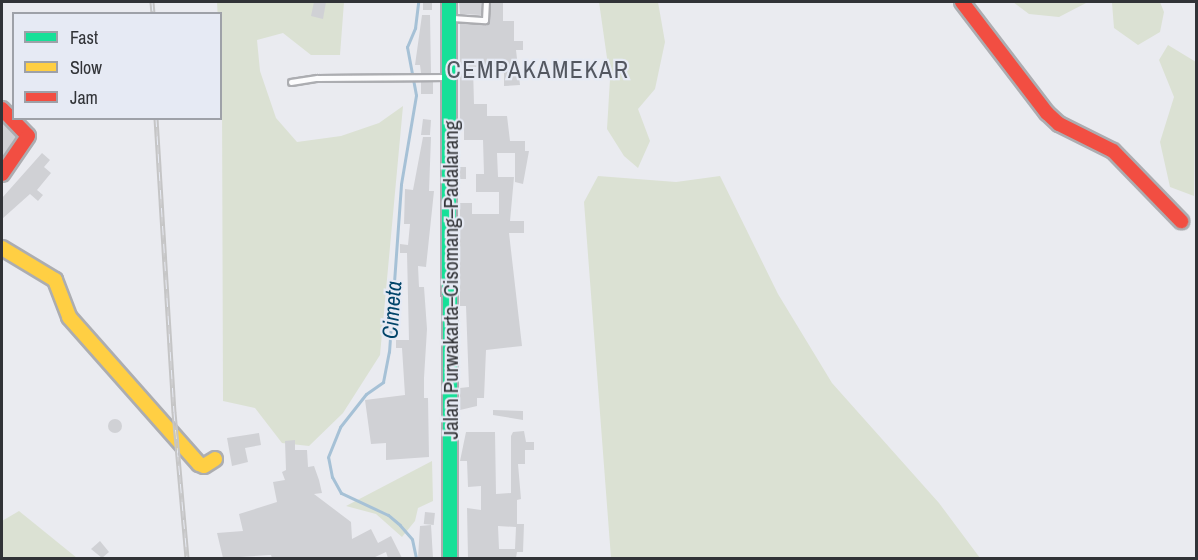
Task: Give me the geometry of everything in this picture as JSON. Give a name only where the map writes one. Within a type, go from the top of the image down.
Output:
[{"type":"main road","name":"Jalan Purwakarta–Cisomang–Padalarang","points":[[449,2],[451,77],[450,558]]},
{"type":"main road","points":[[962,2],[1047,113],[1059,124],[1102,142],[1181,221]]},
{"type":"main road","points":[[2,174],[28,136],[13,120]]},
{"type":"main road","points":[[2,248],[55,280],[69,317],[199,464],[204,466],[215,459]]},
{"type":"lane","points":[[450,17],[485,20],[486,2]]},
{"type":"lane","points":[[291,82],[451,77]]},
{"type":"shaded area","points":[[217,2],[344,2],[340,55],[311,55],[283,33],[257,40],[260,71],[276,118],[297,142],[341,136],[379,123],[403,106],[380,355],[343,413],[309,446],[282,443],[255,408],[223,401],[222,12],[218,12]]},
{"type":"shaded area","points":[[599,2],[658,2],[665,42],[655,89],[638,109],[650,141],[638,168],[624,156],[607,129],[610,79]]},
{"type":"shaded area","points":[[1013,2],[1160,2],[1164,12],[1160,32],[1138,45],[1114,28],[1112,3],[1086,3],[1059,17],[1029,14]]},
{"type":"shaded area","points":[[1168,45],[1196,62],[1194,196],[1170,187],[1160,142],[1174,97],[1159,60]]},
{"type":"shaded area","points":[[598,176],[676,182],[720,176],[778,294],[832,383],[939,503],[980,558],[611,558],[584,202]]},
{"type":"shaded area","points":[[432,461],[433,501],[418,508],[415,521],[402,537],[376,514],[346,506]]},
{"type":"shaded area","points":[[19,511],[77,558],[2,558],[2,521]]},
{"type":"building","points":[[314,2],[326,2],[323,19],[311,16]]},
{"type":"building","points":[[423,2],[432,2],[432,10],[423,10]]},
{"type":"building","points":[[459,2],[482,2],[481,15],[460,14]]},
{"type":"building","points":[[490,2],[503,2],[503,21],[514,21],[514,41],[523,41],[523,50],[516,50],[520,85],[504,86],[504,67],[473,67],[474,104],[487,104],[487,116],[507,116],[510,141],[525,141],[525,151],[529,151],[523,184],[515,182],[515,153],[497,153],[498,177],[514,177],[510,221],[524,221],[524,233],[509,233],[522,346],[486,350],[484,398],[477,398],[477,406],[460,410],[460,388],[469,387],[466,306],[460,306],[460,203],[472,203],[472,214],[499,214],[499,192],[476,192],[476,174],[484,174],[483,140],[464,140],[464,125],[460,125],[460,23],[488,24]]},
{"type":"building","points":[[422,15],[430,15],[431,73],[421,73],[420,65],[415,65]]},
{"type":"building","points":[[421,82],[433,82],[433,94],[421,94]]},
{"type":"building","points":[[423,119],[431,120],[430,135],[421,135]]},
{"type":"building","points":[[2,122],[16,137],[2,158]]},
{"type":"building","points":[[423,137],[431,137],[429,191],[434,191],[426,267],[418,266],[419,287],[424,287],[427,329],[424,398],[428,398],[429,457],[386,460],[386,443],[371,444],[365,400],[405,395],[402,348],[396,348],[396,340],[409,340],[407,253],[400,253],[400,244],[408,245],[410,224],[404,224],[405,189],[413,190]]},
{"type":"building","points":[[42,153],[50,160],[44,167],[51,173],[37,190],[43,195],[38,201],[30,194],[2,219],[2,198]]},
{"type":"building","points":[[460,167],[466,167],[466,179],[460,179]]},
{"type":"building","points":[[493,410],[523,411],[523,420],[493,415]]},
{"type":"building","points":[[112,419],[118,419],[122,426],[118,433],[112,433],[108,429],[108,423]]},
{"type":"building","points":[[524,431],[526,442],[534,442],[534,450],[525,450],[525,464],[518,464],[521,499],[517,500],[517,524],[524,524],[523,552],[517,552],[516,558],[468,558],[467,508],[481,510],[481,486],[468,487],[467,461],[460,461],[466,432],[495,432],[496,494],[511,493],[511,436],[513,432]],"holes":[[[498,526],[516,527],[515,549],[499,549]]]},
{"type":"building","points":[[259,433],[261,445],[245,448],[248,462],[232,466],[227,438]]},
{"type":"building","points":[[295,440],[295,450],[307,450],[308,467],[314,466],[319,480],[322,493],[314,494],[351,522],[352,539],[371,529],[378,543],[391,536],[402,558],[388,558],[386,552],[373,558],[272,558],[271,555],[223,558],[217,533],[243,531],[239,514],[277,502],[273,482],[285,480],[282,472],[286,470],[285,441]]},
{"type":"building","points":[[425,512],[435,513],[434,525],[424,524]]},
{"type":"building","points":[[431,525],[433,558],[418,558],[420,526]]},
{"type":"building","points":[[100,541],[109,552],[102,558],[91,549]]},
{"type":"waterway","name":"Cimeta","points":[[416,558],[412,539],[400,525],[388,515],[341,493],[332,477],[328,457],[340,427],[366,394],[383,382],[389,352],[401,184],[416,95],[407,47],[415,28],[418,2]]},
{"type":"railway","points":[[152,2],[153,12]]},
{"type":"railway","points":[[156,120],[174,412],[187,558]]},
{"type":"traffic: fast","points":[[449,2],[450,558]]},
{"type":"traffic: slow","points":[[2,248],[55,280],[69,317],[199,464],[204,466],[215,459]]},
{"type":"traffic: jam","points":[[962,2],[1047,113],[1059,124],[1113,151],[1181,221]]},
{"type":"traffic: jam","points":[[2,109],[12,119]]},
{"type":"traffic: jam","points":[[2,174],[28,136],[13,120]]},
{"type":"district","name":"CEMPAKAMEKAR","points":[[538,70]]}]
